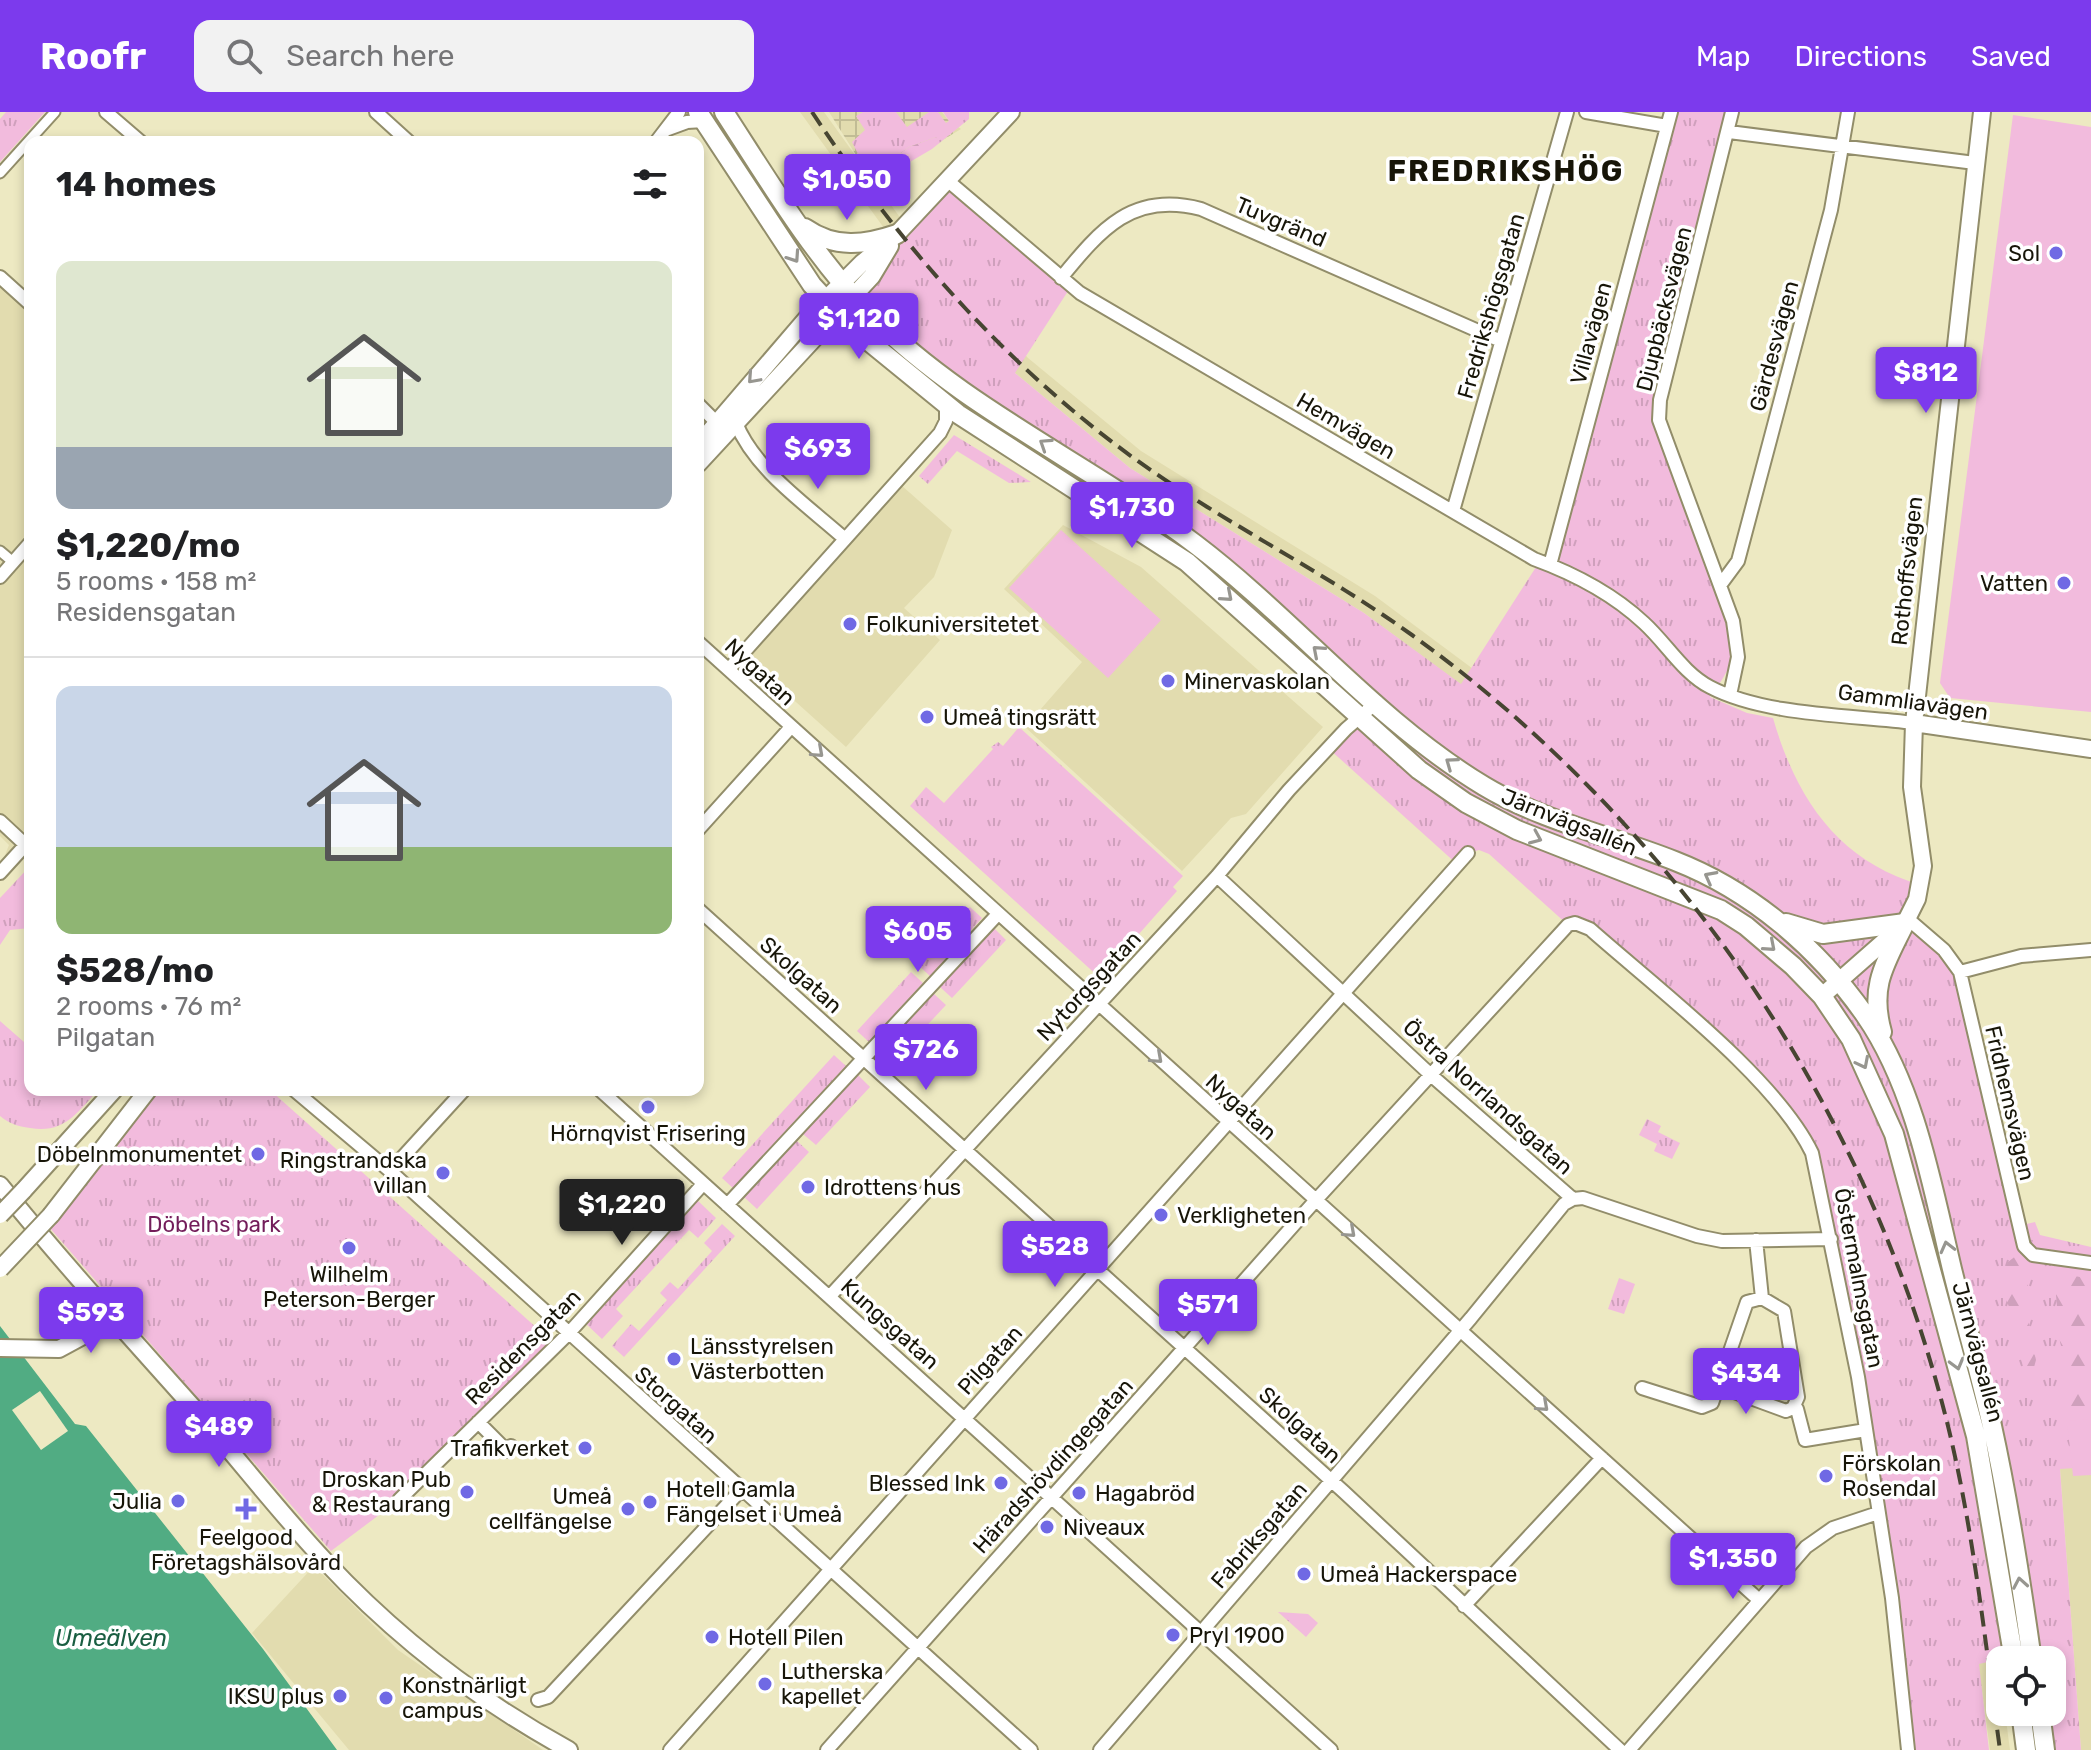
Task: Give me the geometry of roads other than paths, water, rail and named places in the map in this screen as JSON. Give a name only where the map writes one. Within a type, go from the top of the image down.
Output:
[{"type":"main road","name":"Järnvägsallén","points":[[724,112],[793,217],[848,289],[872,316],[939,371],[1196,545],[1432,749],[1485,786],[1544,813],[1707,875],[1775,919],[1839,981],[1889,1056],[1903,1090],[1939,1216],[1993,1432],[2030,1646]]},
{"type":"main road","name":"Järnvägsallén","points":[[701,116],[831,306],[946,404],[1187,562],[1426,776],[1489,817],[1721,910],[1766,941],[1822,996],[1867,1069],[1894,1134],[1976,1436],[2012,1646]]},
{"type":"main road","points":[[793,217],[820,237],[843,243],[864,245],[897,234]]},
{"type":"main road","points":[[1775,919],[1823,934],[1906,921]]},
{"type":"main road","points":[[1889,1056],[1875,998],[1880,974],[1906,921]]},
{"type":"main road","points":[[2023,1726],[2026,1750]]},
{"type":"main road","points":[[2042,1726],[2045,1750]]},
{"type":"street","points":[[33,136],[55,112]]},
{"type":"street","points":[[106,112],[134,136]]},
{"type":"street","points":[[376,112],[396,136]]},
{"type":"street","points":[[662,136],[679,112]]},
{"type":"street","points":[[704,437],[715,421],[848,289],[1011,112]]},
{"type":"street","name":"Fredrikshögsgatan","points":[[1453,511],[1567,112]]},
{"type":"street","points":[[1586,112],[1667,126]]},
{"type":"street","name":"Villavägen","points":[[1550,565],[1671,112]]},
{"type":"street","name":"Djupbäcksvägen","points":[[1730,695],[1738,646],[1721,584],[1665,444],[1659,420],[1660,400],[1732,112]]},
{"type":"street","name":"Gärdesvägen","points":[[1721,584],[1738,561],[1831,210],[1848,112]]},
{"type":"street","name":"Rothoffsvägen","points":[[1822,996],[1906,921],[1921,885],[1923,866],[1912,787],[1914,723],[1982,112]]},
{"type":"street","points":[[668,129],[701,116]]},
{"type":"street","points":[[1729,132],[1975,163]]},
{"type":"street","points":[[0,173],[24,146]]},
{"type":"street","name":"Hemvägen","points":[[947,180],[1080,293],[1453,511],[1606,593],[1646,625],[1702,682],[1730,695]]},
{"type":"street","name":"Tuvgränd","points":[[1061,278],[1126,214],[1166,202],[1201,209],[1501,341]]},
{"type":"street","points":[[0,277],[24,297]]},
{"type":"street","points":[[704,458],[831,306]]},
{"type":"street","points":[[729,669],[944,428],[946,404]]},
{"type":"street","points":[[704,410],[715,421]]},
{"type":"street","points":[[736,423],[744,443],[769,470],[845,539]]},
{"type":"street","points":[[0,577],[24,550]]},
{"type":"street","points":[[0,551],[13,562]]},
{"type":"street","name":"Nygatan","points":[[704,647],[1758,1599]]},
{"type":"street","name":"Gammliavägen","points":[[1730,695],[1772,706],[2091,749]]},
{"type":"street","name":"Nytorgsgatan","points":[[830,1296],[1217,876],[1289,790],[1346,729],[1377,702]]},
{"type":"street","points":[[704,823],[791,727]]},
{"type":"street","points":[[0,821],[24,840]]},
{"type":"street","points":[[0,873],[24,849]]},
{"type":"street","name":"Pilgatan","points":[[670,1750],[1468,853]]},
{"type":"street","name":"Östra Norrlandsgatan","points":[[1217,876],[1432,1076],[1573,1199],[1583,1198],[1697,1236],[1756,1240],[1831,1239]]},
{"type":"street","name":"Skolgatan","points":[[704,914],[1332,1481],[1620,1750]]},
{"type":"street","points":[[727,1205],[998,914]]},
{"type":"street","name":"Fridhemsvägen","points":[[1906,921],[1944,950],[1960,972],[2024,1246],[2033,1255],[2091,1263]]},
{"type":"street","name":"Östermalmsgatan","points":[[1568,925],[1575,923],[1590,929],[1743,1066],[1796,1125],[1815,1163],[1866,1430],[1892,1598],[1908,1750]]},
{"type":"street","name":"Häradshövdingegatan","points":[[827,1750],[1315,1201],[1568,925]]},
{"type":"street","points":[[1960,972],[2021,956],[2091,950]]},
{"type":"street","points":[[0,1215],[109,1096]]},
{"type":"street","points":[[0,1269],[51,1215],[143,1096]]},
{"type":"street","name":"Storgatan","points":[[301,1096],[390,1171],[1031,1750]]},
{"type":"street","points":[[390,1171],[459,1096]]},
{"type":"street","name":"Kungsgatan","points":[[607,1096],[1331,1750]]},
{"type":"street","name":"Residensgatan","points":[[399,1500],[568,1334],[703,1184]]},
{"type":"street","points":[[0,1185],[63,1263],[326,1562],[382,1617],[486,1699],[569,1750]]},
{"type":"street","name":"Fabriksgatan","points":[[1100,1750],[1460,1331],[1564,1204],[1573,1199]]},
{"type":"street","points":[[1756,1240],[1762,1298]]},
{"type":"street","points":[[1642,1388],[1702,1407],[1712,1403],[1747,1302],[1762,1298],[1784,1311],[1798,1397],[1793,1408],[1786,1411],[1718,1386]]},
{"type":"street","points":[[0,1348],[20,1346],[52,1350],[71,1345],[109,1312]]},
{"type":"street","points":[[1793,1408],[1805,1440],[1866,1430]]},
{"type":"street","points":[[478,1422],[507,1451],[511,1446]]},
{"type":"street","points":[[1464,1606],[1602,1458]]},
{"type":"street","points":[[538,1700],[548,1697],[741,1490]]},
{"type":"street","points":[[1629,1750],[1758,1599],[1814,1540],[1833,1528],[1878,1513]]},
{"type":"water","name":"Umeälven","points":[[0,1326],[75,1424],[86,1426],[263,1649],[337,1750],[0,1750]]},
{"type":"railway","points":[[812,112],[881,209],[919,255],[958,300],[1042,384],[1135,459],[1378,612],[1508,711],[1596,794],[1677,885],[1750,983],[1814,1087],[1868,1195],[1913,1309],[1948,1426],[1965,1506],[2000,1750]]},
{"type":"place","name":"Sol","points":[[2056,253]]},
{"type":"place","name":"Vatten","points":[[2064,583]]},
{"type":"place","name":"Folkuniversitetet","points":[[850,624]]},
{"type":"place","name":"Minervaskolan","points":[[1168,681]]},
{"type":"place","name":"Umeå tingsrätt","points":[[927,717]]},
{"type":"place","name":"Hörnqvist Frisering","points":[[648,1107]]},
{"type":"place","name":"Döbelnmonumentet","points":[[258,1154]]},
{"type":"place","name":"Ringstrandska villan","points":[[443,1173]]},
{"type":"place","name":"Idrottens hus","points":[[808,1187]]},
{"type":"place","name":"Verkligheten","points":[[1161,1215]]},
{"type":"place","name":"Wilhelm Peterson-Berger","points":[[349,1248]]},
{"type":"place","name":"Länsstyrelsen Västerbotten","points":[[674,1359]]},
{"type":"place","name":"Trafikverket","points":[[585,1448]]},
{"type":"place","name":"Förskolan Rosendal","points":[[1826,1476]]},
{"type":"place","name":"Blessed Ink","points":[[1001,1483]]},
{"type":"place","name":"Droskan Pub & Restaurang","points":[[467,1492]]},
{"type":"place","name":"Hagabröd","points":[[1079,1493]]},
{"type":"place","name":"Julia","points":[[178,1501]]},
{"type":"place","name":"Hotell Gamla Fängelset i Umeå","points":[[650,1502]]},
{"type":"place","name":"Feelgood Företagshälsovård","points":[[246,1509]]},
{"type":"place","name":"Umeå cellfängelse","points":[[628,1509]]},
{"type":"place","name":"Niveaux","points":[[1047,1527]]},
{"type":"place","name":"Umeå Hackerspace","points":[[1304,1574]]},
{"type":"place","name":"Pryl 1900","points":[[1173,1635]]},
{"type":"place","name":"Hotell Pilen","points":[[712,1637]]},
{"type":"place","name":"Lutherska kapellet","points":[[765,1684]]},
{"type":"place","name":"IKSU plus","points":[[340,1696]]},
{"type":"place","name":"Konstnärligt campus","points":[[386,1698]]},
{"type":"district","name":"FREDRIKSHÖG","points":[[1506,171]]},
{"type":"park label","name":"Döbelns park","points":[[214,1224]]}]
